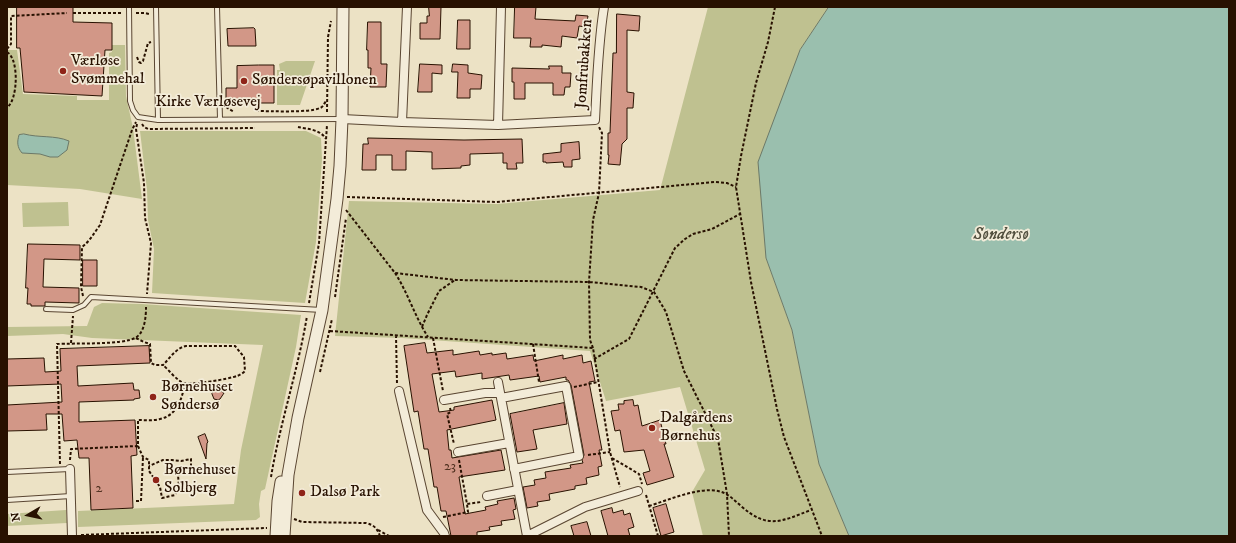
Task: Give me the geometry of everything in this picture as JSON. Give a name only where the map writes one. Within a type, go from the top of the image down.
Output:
[{"type":"street","points":[[284,536],[288,475],[298,418],[322,310],[337,199],[342,119],[343,7]]},
{"type":"street","points":[[402,122],[407,7]]},
{"type":"street","points":[[498,125],[501,7]]},
{"type":"street","name":"Jomfrubakken","points":[[342,119],[498,125],[596,120],[599,56],[604,7]]},
{"type":"street","points":[[498,382],[527,536],[585,507],[641,490]]},
{"type":"street","points":[[444,400],[485,394],[500,395],[540,391],[566,386],[579,456],[514,469]]},
{"type":"street","points":[[399,391],[427,510],[445,536]]},
{"type":"street","points":[[458,452],[509,443]]},
{"type":"street","points":[[276,536],[278,501],[284,467],[292,451]]},
{"type":"street","points":[[70,469],[72,536]]},
{"type":"street","points":[[486,496],[518,490]]},
{"type":"lane","name":"Kirke Værløsevej","points":[[129,7],[131,13],[130,101],[133,110],[138,117],[158,120],[342,119]]},
{"type":"lane","points":[[156,7],[158,120]]},
{"type":"lane","points":[[217,7],[220,119]]},
{"type":"lane","points":[[46,309],[73,310],[84,305],[91,298],[322,310]]},
{"type":"lane","points":[[7,472],[70,469]]},
{"type":"lane","points":[[7,500],[71,496]]},
{"type":"path","points":[[775,7],[768,42],[756,83],[736,187],[751,282],[784,437],[822,536]]},
{"type":"path","points":[[7,108],[11,103],[16,85],[13,60],[7,50],[11,44],[11,16],[67,13]]},
{"type":"path","points":[[73,13],[145,13]]},
{"type":"path","points":[[256,111],[309,110],[318,109],[323,106],[327,100],[328,37],[332,18]]},
{"type":"path","points":[[130,43],[134,46],[139,62],[141,63],[143,61],[148,43],[156,38]]},
{"type":"path","points":[[219,101],[233,112],[240,112]]},
{"type":"path","points":[[84,305],[81,287],[82,246],[89,242],[100,225],[132,130],[138,117]]},
{"type":"path","points":[[596,120],[602,133],[599,193],[593,220],[589,282],[590,340],[593,348],[610,452],[622,495]]},
{"type":"path","points":[[296,127],[318,132],[326,139]]},
{"type":"path","points":[[271,477],[283,419],[302,344],[319,243],[326,127]]},
{"type":"path","points":[[346,197],[496,202],[714,182],[728,183],[736,187]]},
{"type":"path","points":[[346,210],[395,273],[404,287],[422,328],[428,337]]},
{"type":"path","points":[[594,359],[629,339],[675,248],[684,239],[693,234],[712,228],[740,214]]},
{"type":"path","points":[[395,273],[456,280],[589,282],[641,286],[654,292],[666,312],[684,371],[718,439],[727,494],[728,536]]},
{"type":"path","points":[[422,328],[426,315],[438,291],[456,280]]},
{"type":"path","points":[[71,343],[73,310]]},
{"type":"path","points":[[319,376],[330,331],[593,348]]},
{"type":"path","points":[[396,336],[396,381],[399,391]]},
{"type":"path","points":[[136,338],[150,344],[151,364],[163,365],[184,383],[207,382],[239,375],[245,371],[244,357],[235,346],[181,347],[163,365]]},
{"type":"path","points":[[433,338],[444,400],[446,406],[449,406],[451,412],[447,414],[453,443],[458,452],[468,512],[434,519]]},
{"type":"path","points":[[533,344],[540,391]]},
{"type":"path","points":[[567,389],[598,382]]},
{"type":"path","points":[[136,501],[142,501],[143,457],[138,446],[138,420],[160,419],[174,412],[180,400],[184,383]]},
{"type":"path","points":[[70,469],[71,449],[138,446]]},
{"type":"path","points":[[579,456],[610,452]]},
{"type":"path","points":[[143,457],[149,460],[149,466],[149,471],[160,487],[162,498],[175,495],[179,487],[178,475],[191,466],[191,459],[181,461],[163,460],[149,466]]},
{"type":"path","points":[[612,457],[639,474],[641,490],[649,506],[658,536]]},
{"type":"path","points":[[649,506],[702,490],[718,491],[727,494],[746,510],[759,518],[772,522],[783,521],[812,510]]},
{"type":"path","points":[[467,504],[483,502],[486,496]]},
{"type":"path","points":[[294,513],[293,519],[302,522],[366,523],[373,525],[378,530],[389,536]]},
{"type":"path","points":[[72,536],[265,528]]},
{"type":"path","points":[[378,530],[380,536]]},
{"type":"shaded area","points":[[708,7],[829,7],[800,50],[766,258],[792,330],[819,464],[849,536],[703,536],[692,492],[705,470],[680,387],[606,401],[590,351],[402,338],[335,336],[349,201],[497,204],[660,190]]},
{"type":"shaded area","points":[[112,45],[125,45],[126,96],[133,128],[142,199],[80,189],[7,185],[7,50],[17,50],[23,94],[77,96],[77,100],[109,100],[109,53],[112,52]]},
{"type":"shaded area","points":[[286,61],[315,61],[300,105],[277,105],[277,70],[280,70],[279,64]]},
{"type":"shaded area","points":[[140,131],[306,131],[321,138],[322,159],[316,242],[305,303],[152,293],[154,249],[148,220],[147,190]]},
{"type":"shaded area","points":[[68,202],[69,226],[23,227],[22,203]]},
{"type":"shaded area","points":[[102,303],[142,304],[301,315],[296,347],[265,489],[261,491],[259,504],[260,517],[256,520],[78,527],[78,511],[234,504],[241,450],[263,345],[92,338],[63,334],[7,336],[7,327],[87,326],[94,307]]},
{"type":"shaded area","points":[[66,510],[67,523],[7,526],[7,514]]},
{"type":"water","name":"Søndersø","points":[[829,7],[1229,7],[1229,536],[849,536],[819,464],[792,330],[766,258],[758,162],[800,50]]},
{"type":"water","points":[[24,134],[64,139],[69,141],[67,150],[58,157],[22,153],[18,147],[18,140],[19,135]]},
{"type":"building","name":"Værløse Svømmehal","points":[[17,7],[73,7],[73,22],[112,23],[112,50],[105,50],[102,96],[24,92],[20,48],[17,48]]},
{"type":"building","points":[[429,7],[441,7],[440,39],[420,39],[420,23],[427,23]]},
{"type":"building","points":[[515,7],[536,7],[535,19],[575,21],[576,15],[588,16],[586,27],[579,26],[577,38],[562,36],[561,47],[542,45],[542,47],[530,47],[531,38],[514,38]]},
{"type":"building","points":[[617,14],[640,16],[639,31],[627,30],[627,92],[634,93],[633,108],[627,108],[627,139],[622,144],[620,165],[608,164],[608,133],[610,133],[613,53],[616,53]]},
{"type":"building","points":[[458,20],[470,20],[470,49],[457,49]]},
{"type":"building","points":[[368,22],[381,22],[381,64],[387,64],[386,87],[370,87],[371,68],[368,68],[367,50]]},
{"type":"building","points":[[254,28],[256,46],[228,46],[227,29]]},
{"type":"building","points":[[420,64],[442,65],[442,74],[432,73],[432,92],[418,92]]},
{"type":"building","points":[[453,64],[468,65],[468,73],[482,75],[481,89],[470,89],[470,98],[457,98],[458,72],[452,72]]},
{"type":"building","name":"Søndersøpavillonen","points":[[274,65],[274,103],[226,103],[226,88],[237,88],[237,66]]},
{"type":"building","points":[[549,66],[562,66],[562,73],[571,73],[570,87],[565,87],[564,95],[553,95],[553,83],[525,83],[525,99],[514,99],[512,68],[549,69]]},
{"type":"building","points":[[368,138],[464,140],[522,139],[523,163],[516,163],[517,169],[507,169],[507,163],[503,163],[503,153],[470,154],[470,165],[461,166],[461,168],[432,169],[432,152],[406,151],[406,170],[392,170],[392,155],[376,155],[376,170],[362,170],[363,144],[368,144]]},
{"type":"building","points":[[579,142],[580,159],[572,160],[572,167],[564,167],[563,162],[543,162],[543,154],[561,152],[561,144]]},
{"type":"building","points":[[28,244],[80,245],[80,260],[44,259],[43,287],[79,288],[79,303],[45,302],[45,306],[31,306],[31,304],[27,304],[28,288],[26,288]]},
{"type":"building","points":[[83,260],[97,260],[97,286],[83,286]]},
{"type":"building","points":[[425,343],[427,353],[453,350],[453,355],[479,351],[480,355],[506,353],[507,359],[533,355],[534,361],[563,355],[563,359],[582,355],[583,363],[591,361],[595,381],[589,382],[602,450],[599,450],[602,466],[598,467],[599,475],[586,478],[587,484],[575,486],[575,489],[549,494],[550,500],[537,502],[538,506],[527,508],[523,487],[535,485],[534,480],[546,478],[545,472],[571,468],[570,465],[583,463],[582,460],[584,455],[571,385],[568,380],[566,380],[566,377],[540,382],[539,376],[510,380],[509,375],[482,379],[482,373],[456,377],[455,371],[432,374],[439,412],[454,410],[454,407],[492,400],[496,420],[447,430],[449,450],[451,450],[452,458],[501,450],[505,470],[459,477],[465,514],[486,510],[485,507],[498,504],[497,501],[514,498],[516,509],[513,510],[515,519],[501,521],[502,525],[489,527],[490,530],[477,532],[477,536],[451,536],[446,511],[441,511],[437,487],[434,487],[428,449],[424,449],[418,411],[414,412],[404,346]]},
{"type":"building","points":[[149,346],[150,363],[77,366],[78,386],[133,383],[134,390],[139,390],[140,398],[134,400],[79,402],[79,422],[135,420],[137,455],[131,456],[133,508],[91,510],[89,458],[79,458],[77,440],[64,441],[62,414],[46,414],[47,430],[7,431],[7,405],[62,402],[61,384],[7,386],[7,359],[44,358],[45,372],[61,371],[60,349]]},
{"type":"building","points":[[215,390],[219,390],[224,393],[218,400],[214,399],[212,394]]},
{"type":"building","points":[[633,400],[634,406],[638,405],[642,426],[660,420],[666,444],[664,444],[674,477],[647,485],[643,473],[650,471],[644,450],[624,452],[620,430],[615,431],[611,411],[619,410],[618,404],[624,404],[624,401]]},
{"type":"building","points":[[564,403],[567,424],[533,430],[537,449],[517,452],[510,414]]},
{"type":"building","points":[[205,434],[208,442],[206,459],[198,437]]},
{"type":"building","points":[[666,504],[674,532],[661,536],[653,508]]},
{"type":"building","points":[[612,508],[613,513],[623,510],[624,515],[630,513],[634,527],[628,529],[630,536],[608,536],[601,511]]},
{"type":"building","points":[[587,522],[591,536],[574,536],[571,526]]},
{"type":"place","name":"Værløse Svømmehal","points":[[63,71]]},
{"type":"place","name":"Søndersøpavillonen","points":[[244,81]]},
{"type":"place","name":"Børnehuset Søndersø","points":[[153,397]]},
{"type":"place","name":"Dalgårdens Børnehus","points":[[652,428]]},
{"type":"place","name":"Børnehuset Solbjerg","points":[[156,480]]},
{"type":"place","name":"Dalsø Park","points":[[302,493]]}]
